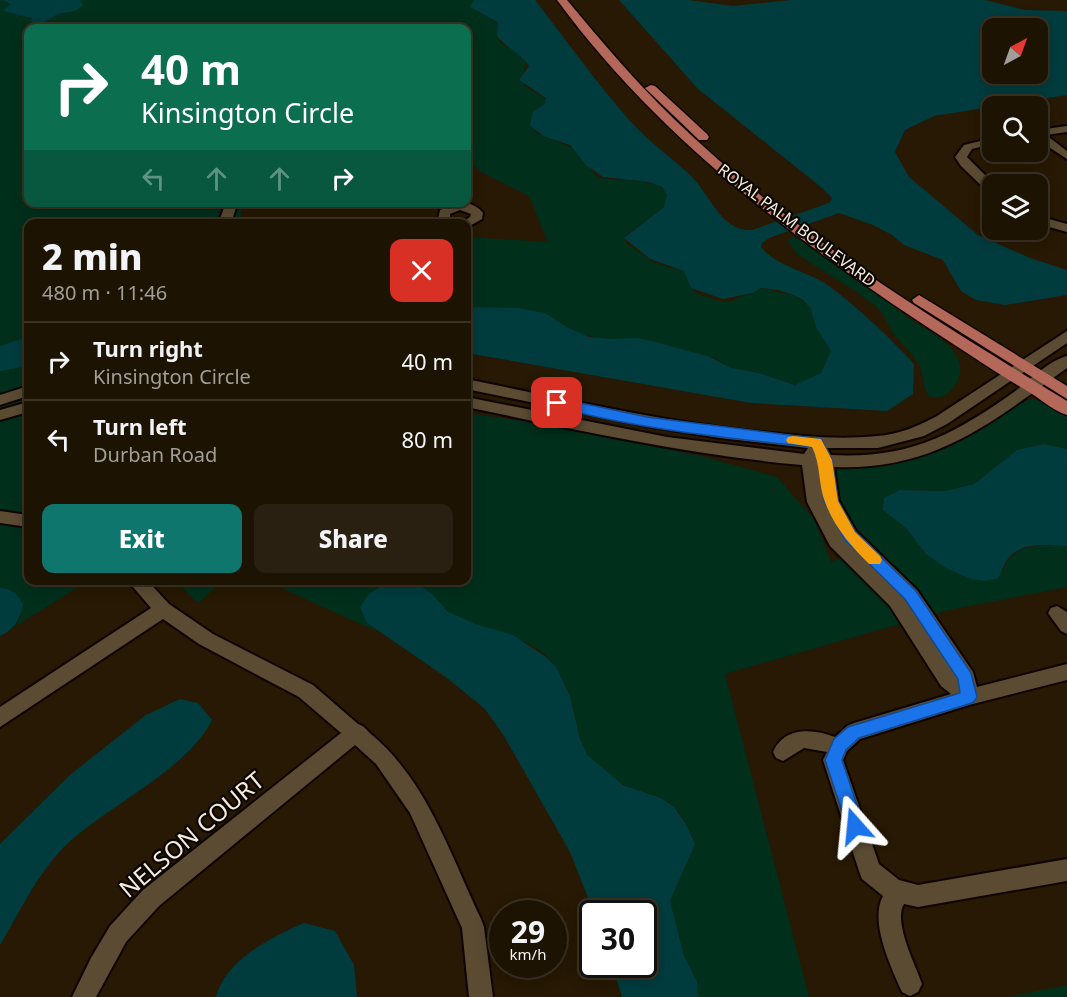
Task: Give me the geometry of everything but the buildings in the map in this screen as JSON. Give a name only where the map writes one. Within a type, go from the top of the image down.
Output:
[{"type":"main road","name":"ROYAL PALM BOULEVARD","points":[[562,0],[627,80],[670,124],[746,189],[811,231],[877,286],[1017,370],[1037,383],[1067,409]]},
{"type":"main road","name":"ROYAL PALM BOULEVARD","points":[[578,0],[609,43],[640,77],[789,215]]},
{"type":"main road","name":"ROYAL PALM BOULEVARD","points":[[1037,383],[1067,393]]},
{"type":"street","points":[[1048,132],[1067,129]]},
{"type":"street","points":[[1048,142],[1067,156]]},
{"type":"street","points":[[982,144],[968,147],[961,157],[965,164],[982,180]]},
{"type":"street","points":[[468,207],[477,213],[476,219],[471,222]]},
{"type":"street","points":[[1048,223],[1067,228]]},
{"type":"street","points":[[471,385],[647,421],[720,433],[816,442],[878,442],[919,432],[942,420],[1067,336]]},
{"type":"street","points":[[471,403],[647,439],[721,451],[817,460],[882,460],[924,450],[948,440],[1067,361]]},
{"type":"street","points":[[0,395],[24,390]]},
{"type":"street","points":[[0,400],[24,391]]},
{"type":"street","points":[[0,413],[24,406]]},
{"type":"street","points":[[816,442],[815,502],[836,541],[896,601],[943,658],[948,680],[969,697]]},
{"type":"street","points":[[0,517],[24,520]]},
{"type":"street","points":[[141,585],[163,609],[206,639],[258,668],[306,690],[383,757],[417,806],[473,927],[481,997]]},
{"type":"street","points":[[0,718],[163,609]]},
{"type":"street","points":[[1067,672],[969,697],[854,732],[838,747],[833,760],[870,870],[881,883],[898,892],[918,896],[1067,870]]},
{"type":"street","name":"NELSON COURT","points":[[84,997],[118,934],[151,898],[192,862],[357,732]]},
{"type":"street","points":[[783,752],[795,740],[806,738],[838,747]]},
{"type":"street","points":[[898,892],[889,908],[889,923],[910,984]]},
{"type":"green space","points":[[0,0],[474,0],[477,12],[489,16],[499,25],[500,42],[524,57],[522,77],[525,86],[546,99],[547,102],[539,108],[533,126],[536,133],[573,148],[598,178],[646,182],[662,188],[666,193],[664,207],[627,235],[626,243],[653,262],[686,272],[695,293],[719,301],[729,302],[761,288],[796,296],[808,305],[833,348],[826,372],[803,387],[755,372],[734,370],[713,357],[700,357],[661,346],[649,340],[627,342],[583,335],[539,312],[513,308],[471,308],[471,237],[548,242],[529,196],[481,172],[471,162],[471,24],[24,24],[24,207],[242,207],[240,219],[24,219],[24,585],[82,585],[14,627],[21,616],[6,588],[0,588]]},
{"type":"green space","points":[[792,237],[810,242],[821,249],[907,317],[945,343],[959,361],[960,371],[957,382],[946,395],[936,398],[927,393],[922,372],[916,361],[894,334],[879,310],[796,253],[788,240]]},
{"type":"green space","points":[[1033,399],[1043,402],[1067,416],[1067,449],[1044,444],[1017,450],[974,484],[945,491],[900,490],[883,510],[906,528],[926,554],[1003,571],[1013,554],[1021,550],[1038,546],[1067,546],[1067,587],[949,610],[725,674],[809,997],[698,997],[697,982],[684,956],[670,901],[695,844],[682,816],[665,800],[613,779],[589,757],[581,741],[567,689],[546,655],[520,639],[461,619],[448,611],[419,585],[471,585],[471,414],[562,427],[701,456],[777,477],[814,519],[831,562],[862,548],[850,536],[829,472],[836,465],[891,462],[936,452],[974,433],[1021,402]]},
{"type":"green space","points":[[179,585],[218,585],[198,603]]},
{"type":"green space","points":[[275,585],[380,585],[378,586],[367,623],[378,632]]},
{"type":"green space","points":[[1067,985],[1067,997],[1009,997]]},
{"type":"water","points":[[3,0],[80,0],[83,5],[75,11],[58,14],[44,22],[31,22],[32,18],[3,11],[11,4]]},
{"type":"water","points":[[474,0],[535,0],[594,78],[632,123],[693,178],[725,219],[742,229],[752,230],[826,204],[832,198],[698,89],[619,0],[689,0],[733,6],[792,0],[985,0],[1025,10],[1067,11],[1067,95],[1048,98],[1048,96],[982,96],[982,108],[934,116],[905,130],[895,152],[909,177],[982,237],[982,240],[989,240],[1030,258],[1067,270],[1067,295],[1005,305],[976,300],[961,291],[943,260],[904,245],[892,235],[873,225],[839,213],[769,238],[762,243],[761,247],[775,259],[829,286],[873,323],[914,364],[913,394],[887,411],[751,403],[471,354],[471,307],[518,308],[545,313],[565,326],[589,337],[648,340],[710,357],[731,368],[759,373],[795,385],[821,373],[831,351],[816,327],[811,309],[796,296],[778,290],[761,288],[752,293],[723,299],[691,288],[684,271],[650,259],[624,238],[664,207],[667,195],[662,187],[649,182],[603,177],[587,166],[570,145],[543,136],[530,125],[533,112],[545,104],[546,98],[519,80],[529,66],[497,36],[496,21],[470,7]]},
{"type":"water","points":[[24,338],[24,367],[0,371],[0,346]]},
{"type":"water","points":[[1044,444],[1067,449],[1067,546],[1034,546],[1019,550],[1007,560],[998,578],[985,581],[971,579],[946,568],[926,554],[906,528],[883,510],[884,498],[900,490],[945,491],[974,484],[1017,450]]},
{"type":"water","points":[[382,585],[420,585],[432,594],[447,611],[475,624],[513,635],[546,657],[556,667],[570,696],[580,739],[587,755],[623,785],[661,798],[674,807],[686,824],[695,844],[670,901],[684,956],[697,982],[698,997],[622,997],[616,978],[657,978],[657,900],[589,900],[570,852],[504,736],[485,709],[447,678],[367,623],[360,607],[369,594]]},
{"type":"water","points":[[0,588],[11,591],[23,604],[16,623],[0,636]]},
{"type":"water","points":[[180,699],[198,703],[212,720],[200,738],[165,772],[100,818],[63,848],[37,882],[0,945],[0,844],[71,774],[146,715]]},
{"type":"water","points":[[304,923],[335,931],[354,965],[357,997],[216,997],[229,971],[240,961],[278,935]]},
{"type":"slow traffic","points":[[793,440],[816,442],[825,460],[831,501],[850,536],[874,560]]},
{"type":"route","points":[[557,403],[720,433],[816,442],[825,460],[831,501],[850,536],[911,595],[966,678],[969,697],[854,732],[840,745],[833,760],[855,826]]}]
